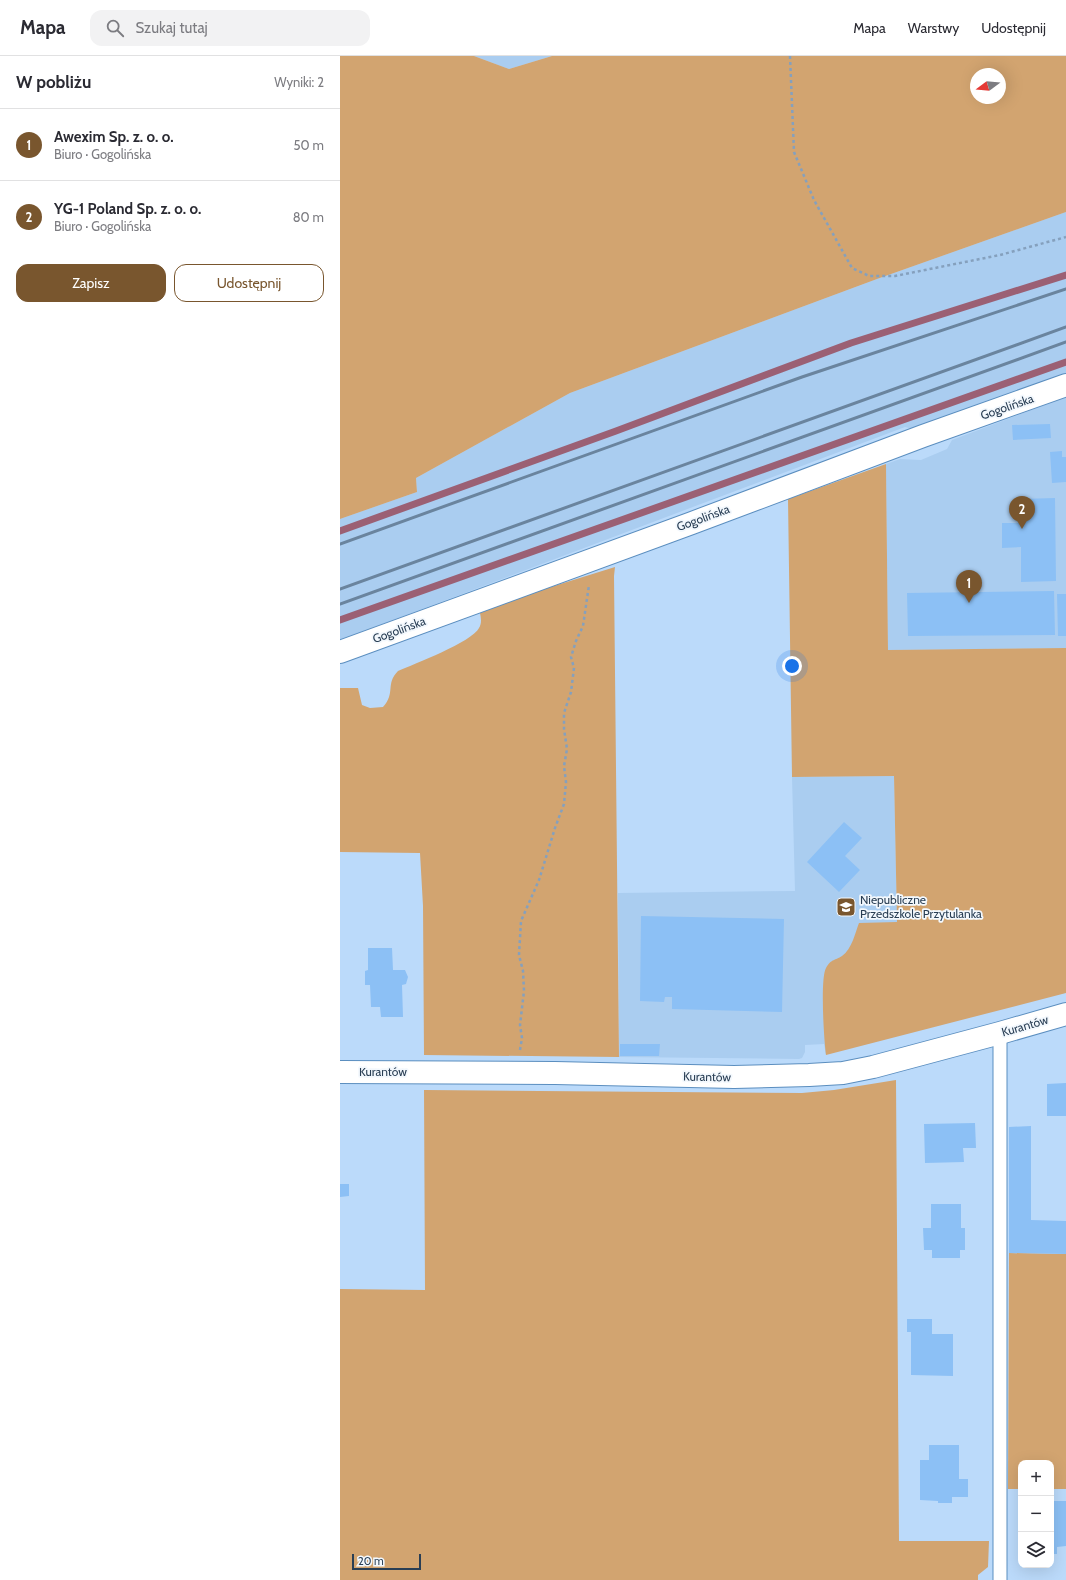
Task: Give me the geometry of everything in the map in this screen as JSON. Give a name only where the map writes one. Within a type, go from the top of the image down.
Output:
[{"type":"street","name":"Gogolińska","points":[[340,652],[923,436],[1066,385]]},
{"type":"street","name":"Kurantów","points":[[340,1072],[524,1072],[734,1077],[843,1073],[1000,1033],[1066,1014]]},
{"type":"lane","points":[[1000,1033],[1000,1580]]},
{"type":"path","points":[[790,56],[794,152],[814,200],[852,268],[870,276],[895,276],[1000,255],[1066,237]]},
{"type":"path","points":[[524,1072],[520,1054],[522,1038],[520,1025],[524,991],[519,955],[522,921],[540,880],[555,828],[564,804],[566,782],[564,766],[567,749],[564,729],[564,712],[574,668],[571,657],[583,626],[593,559]]},
{"type":"shaded area","points":[[340,56],[474,56],[509,69],[552,56],[1066,56],[1066,212],[877,279],[570,393],[416,478],[417,492],[340,519]]},
{"type":"shaded area","points":[[474,56],[552,56],[509,69]]},
{"type":"shaded area","points":[[1066,212],[1066,376],[919,431],[905,427],[340,640],[340,519],[417,492],[416,478],[570,393],[877,279]]},
{"type":"shaded area","points":[[1066,397],[1066,648],[888,650],[886,464],[900,459],[921,460],[947,449],[952,440]]},
{"type":"shaded area","points":[[886,464],[888,650],[1066,648],[1066,993],[826,1055],[823,984],[826,968],[834,960],[842,956],[848,949],[853,941],[859,923],[897,922],[894,776],[792,777],[788,499]]},
{"type":"shaded area","points":[[615,567],[619,1057],[424,1055],[423,906],[420,853],[340,852],[340,688],[358,688],[362,705],[370,708],[383,707],[389,697],[392,680],[398,671],[466,640],[479,628],[481,622],[480,613],[538,591]]},
{"type":"shaded area","points":[[894,776],[897,923],[826,1055],[824,1044],[805,1045],[805,1052],[802,1058],[799,1059],[619,1057],[618,893],[795,891],[792,777]]},
{"type":"shaded area","points":[[896,1080],[899,1541],[989,1541],[988,1567],[978,1575],[978,1580],[340,1580],[340,1289],[425,1290],[424,1090],[802,1093],[834,1090]]},
{"type":"shaded area","points":[[1009,1253],[1066,1254],[1066,1489],[1054,1489],[1054,1460],[1018,1460],[1018,1489],[1008,1489]]},
{"type":"building","points":[[1050,424],[1051,438],[1013,440],[1012,425]]},
{"type":"building","points":[[1062,451],[1062,457],[1066,457],[1066,482],[1052,483],[1050,452]]},
{"type":"building","points":[[1055,498],[1056,581],[1021,582],[1021,547],[1002,548],[1002,523],[1020,523],[1020,499]]},
{"type":"building","points":[[1054,591],[1055,635],[908,636],[907,593]]},
{"type":"building","points":[[1057,594],[1066,594],[1066,636],[1058,636]]},
{"type":"building","points":[[844,822],[862,838],[845,856],[860,870],[839,892],[807,862]]},
{"type":"building","points":[[641,916],[784,919],[782,1012],[672,1009],[672,997],[665,997],[664,1002],[640,1001]]},
{"type":"building","points":[[368,948],[392,948],[393,970],[405,970],[408,977],[406,984],[402,985],[403,1017],[381,1017],[380,1007],[371,1007],[370,985],[365,985],[365,971],[368,970]]},
{"type":"building","points":[[620,1044],[660,1044],[659,1056],[620,1056]]},
{"type":"building","points":[[1066,1083],[1066,1116],[1047,1116],[1047,1084]]},
{"type":"building","points":[[975,1123],[976,1148],[963,1148],[964,1162],[925,1163],[924,1124]]},
{"type":"building","points":[[1031,1126],[1031,1220],[1066,1221],[1066,1254],[1009,1253],[1009,1127]]},
{"type":"building","points":[[340,1184],[349,1184],[349,1196],[340,1197]]},
{"type":"building","points":[[931,1204],[961,1204],[961,1228],[965,1228],[965,1250],[960,1250],[960,1258],[932,1258],[932,1250],[924,1250],[923,1228],[931,1228]]},
{"type":"building","points":[[907,1319],[932,1319],[932,1334],[953,1334],[953,1376],[911,1375],[911,1332],[907,1332]]},
{"type":"building","points":[[929,1445],[959,1445],[959,1479],[968,1479],[968,1497],[952,1497],[952,1503],[938,1503],[938,1501],[920,1500],[920,1460],[929,1460]]},
{"type":"building","points":[[1054,1501],[1066,1501],[1066,1546],[1057,1547],[1057,1554],[1054,1554]]},
{"type":"waterway","points":[[340,531],[616,431],[851,343],[1066,275]]},
{"type":"waterway","points":[[340,620],[1066,362]]},
{"type":"railway","points":[[340,544],[802,377],[1066,289]]},
{"type":"railway","points":[[340,589],[1066,327]]},
{"type":"railway","points":[[340,604],[1066,342]]},
{"type":"place","name":"YG-1 Poland Sp. z. o. o.","points":[[1022,529]]},
{"type":"place","name":"Awexim Sp. z. o. o.","points":[[969,603]]},
{"type":"place","name":"Niepubliczne Przedszkole Przytulanka","points":[[846,907]]}]
